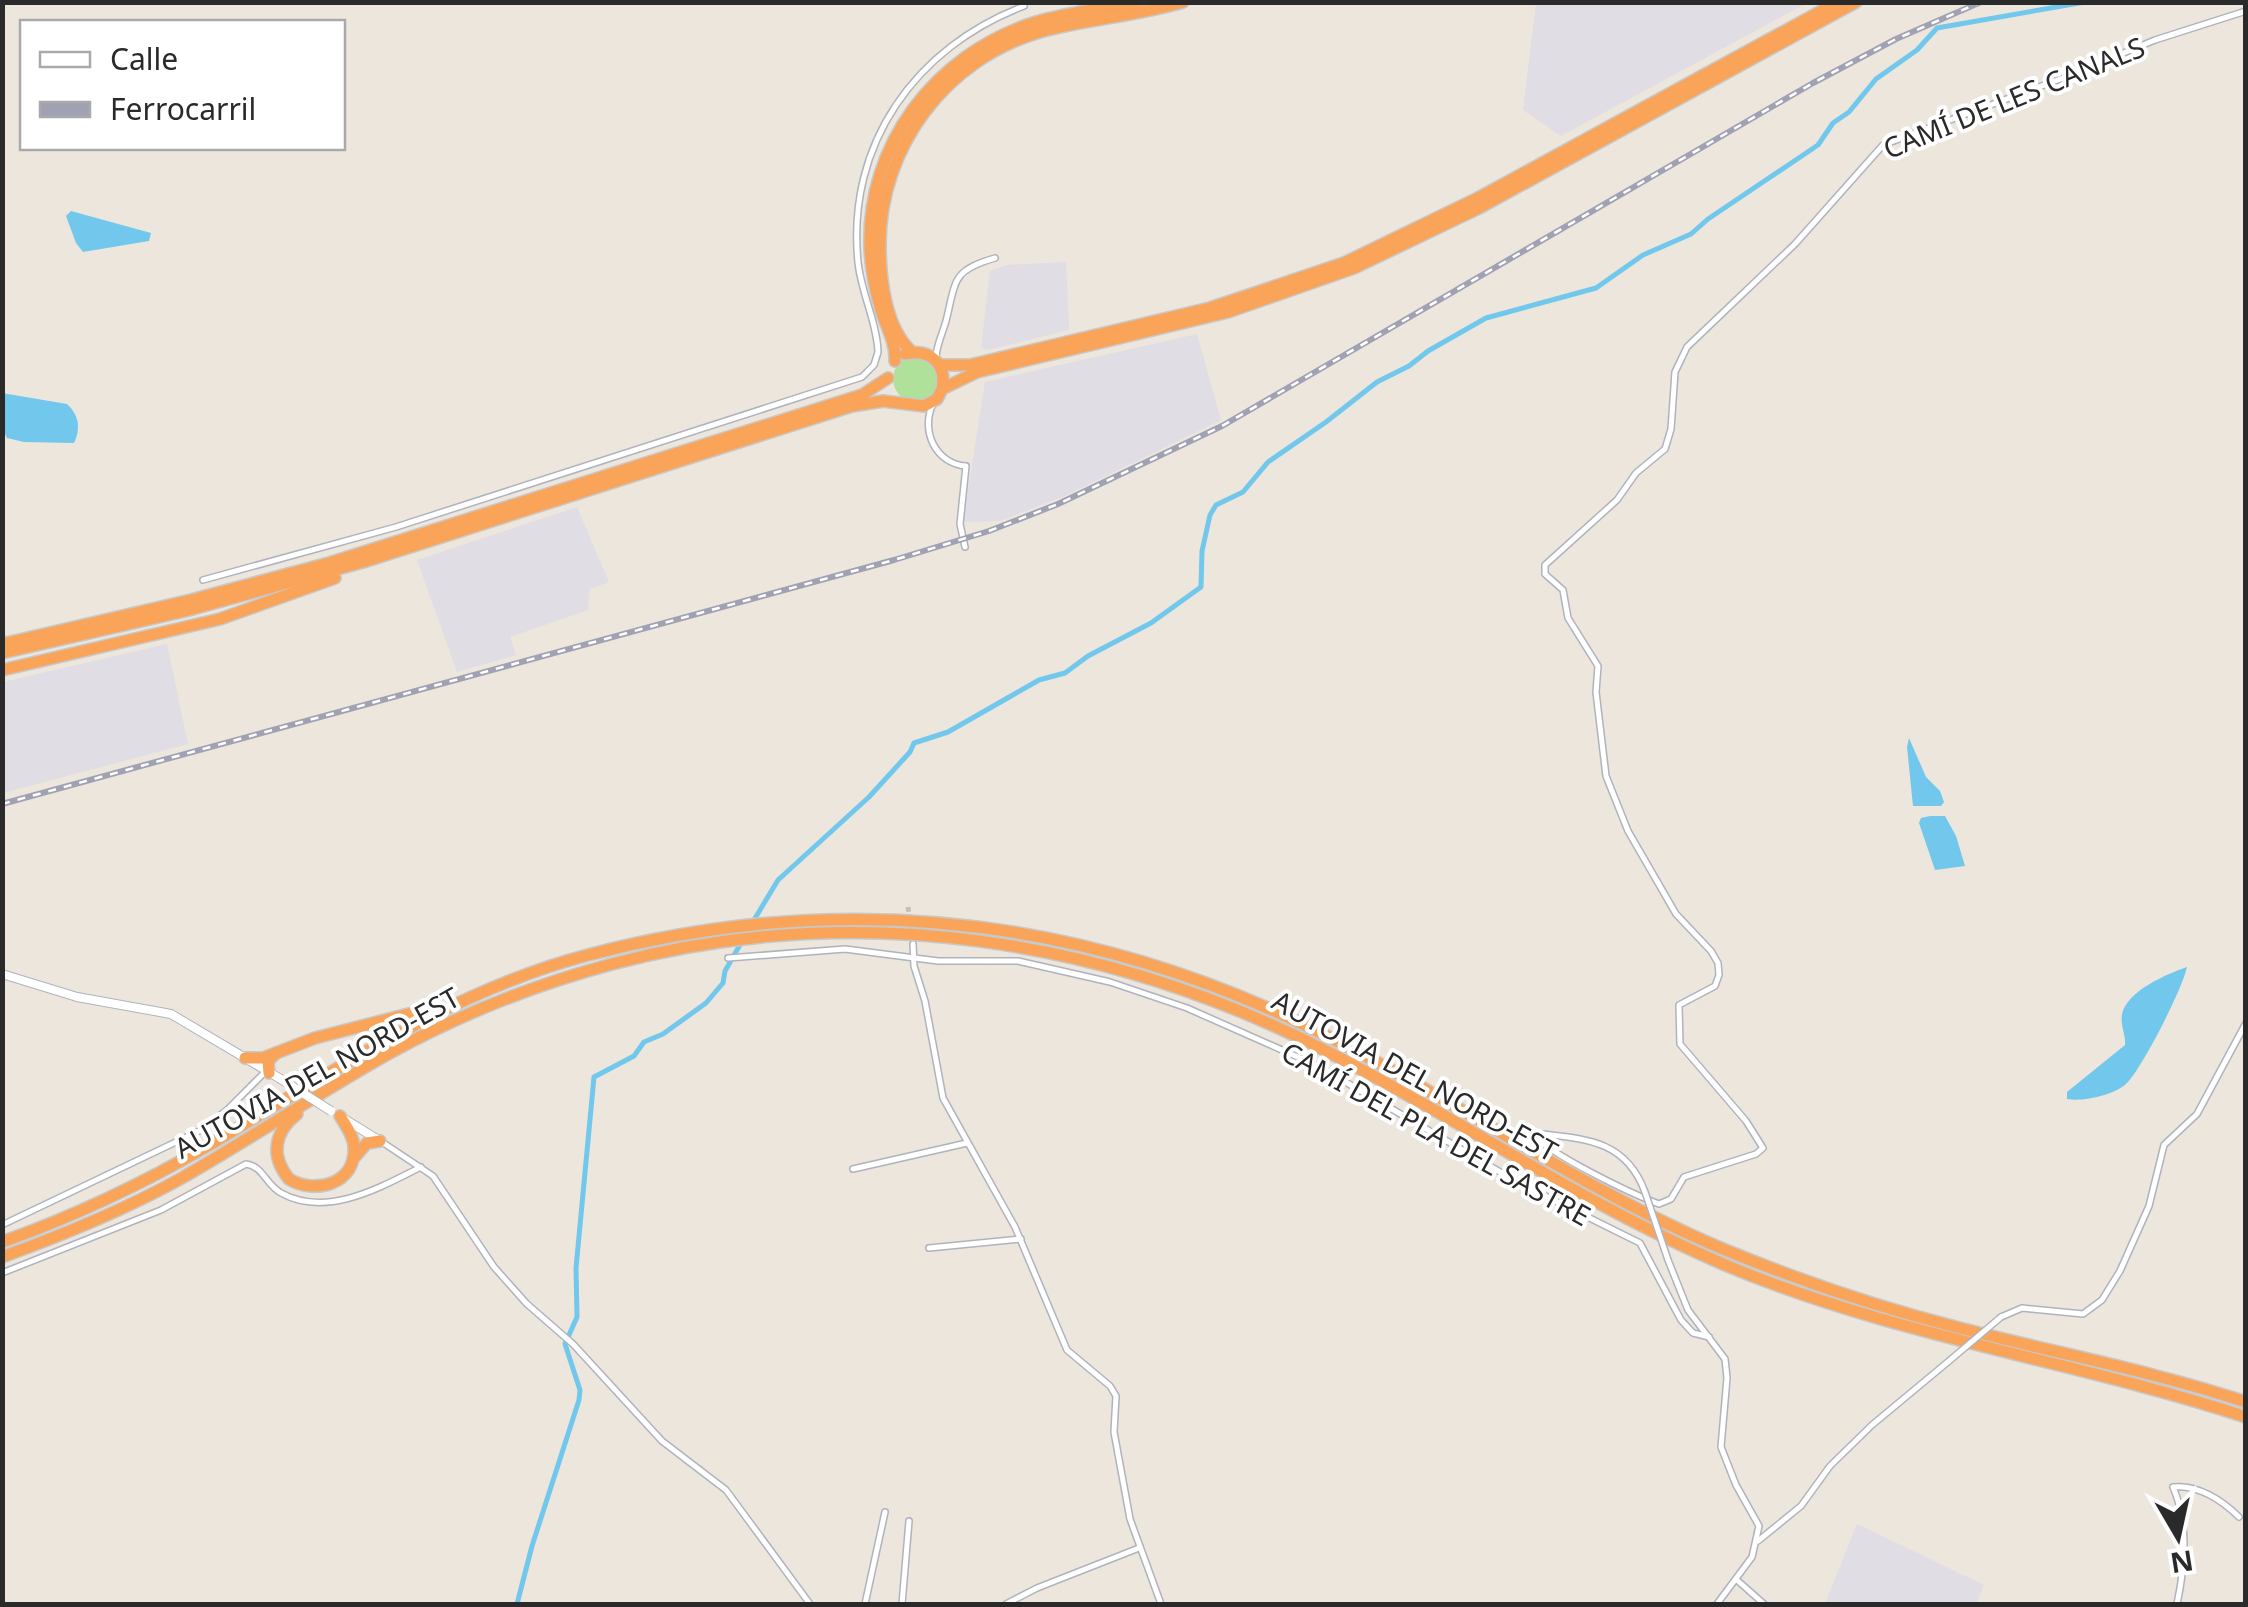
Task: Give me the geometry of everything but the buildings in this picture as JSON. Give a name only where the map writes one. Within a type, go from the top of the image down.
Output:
[{"type":"highway","points":[[2,644],[174,605],[371,550],[862,394],[888,378],[896,361],[874,282],[870,226],[883,165],[909,114],[948,70],[996,38],[1049,18],[1139,2]]},
{"type":"highway","points":[[1183,2],[1058,28],[1014,42],[964,70],[924,112],[893,170],[880,237],[888,305],[900,338],[917,352],[938,362],[973,364],[1174,318],[1266,292],[1344,263],[1465,205],[1838,2]]},
{"type":"highway","points":[[2,652],[176,613],[344,568],[870,402],[900,402],[914,407],[928,404],[986,370],[1228,312],[1354,268],[1480,208],[1856,2]]},
{"type":"highway","points":[[896,361],[917,352]]},
{"type":"highway","points":[[938,362],[944,380],[940,394]]},
{"type":"highway","points":[[888,378],[892,394],[900,402]]},
{"type":"highway","points":[[2,670],[230,616],[323,582],[658,475],[808,424],[822,415]]},
{"type":"highway","name":"AUTOVIA DEL NORD-EST","points":[[2,1242],[136,1185],[378,1044],[478,994],[584,956],[664,937],[762,922],[870,918],[956,923],[1044,936],[1147,962],[1224,989],[1313,1029],[1580,1178],[1715,1246],[1880,1306],[2246,1400]]},
{"type":"highway","name":"AUTOVIA DEL NORD-EST","points":[[2,1256],[70,1231],[176,1181],[386,1055],[458,1018],[538,986],[612,964],[734,940],[876,932],[966,938],[1070,955],[1219,1002],[1312,1044],[1608,1210],[1762,1280],[1911,1330],[2142,1387],[2246,1418]]},
{"type":"highway","points":[[246,1058],[276,1053],[327,1034],[478,994]]},
{"type":"highway","points":[[380,1141],[367,1144],[353,1158],[346,1173],[319,1188],[289,1178],[281,1169],[277,1142],[284,1126],[296,1115],[458,1018]]},
{"type":"highway","points":[[271,1074],[268,1061],[276,1053]]},
{"type":"highway","points":[[336,1113],[352,1140],[353,1158]]},
{"type":"street","points":[[203,580],[396,527],[862,377],[874,365],[878,352],[860,282],[857,230],[859,202],[874,147],[906,90],[938,55],[988,21],[1024,6]]},
{"type":"street","name":"CAMÍ DE LES CANALS","points":[[1762,1152],[1762,1143],[1752,1127],[1678,1041],[1680,1005],[1713,988],[1719,966],[1711,950],[1687,929],[1668,901],[1632,840],[1610,790],[1596,696],[1598,666],[1568,618],[1563,590],[1546,574],[1545,566],[1617,500],[1636,473],[1665,449],[1676,372],[1687,348],[1794,244],[1883,144],[2155,40],[2246,12]]},
{"type":"street","points":[[938,362],[938,341],[958,274],[995,258]]},
{"type":"street","points":[[917,352],[938,341]]},
{"type":"street","points":[[930,428],[930,410],[940,394]]},
{"type":"street","points":[[914,407],[930,428],[940,456],[948,463],[966,466],[960,524],[965,547]]},
{"type":"street","points":[[913,944],[942,1095],[1021,1239],[1067,1350],[1110,1386],[1116,1396],[1114,1436],[1130,1519],[1161,1604]]},
{"type":"street","name":"CAMÍ DEL PLA DEL SASTRE","points":[[732,957],[845,949],[887,952],[913,959],[1018,961],[1152,995],[1282,1048],[1529,1188],[1640,1243],[1680,1320],[1693,1333],[1709,1337]]},
{"type":"street","points":[[2,974],[56,992],[171,1014],[422,1166],[440,1184],[499,1273],[658,1437],[726,1490],[810,1604]]},
{"type":"street","points":[[1758,1541],[1801,1506],[1825,1472],[1860,1437],[2001,1317],[2022,1308],[2084,1314],[2107,1293],[2149,1206],[2164,1145],[2197,1114],[2246,1023]]},
{"type":"street","points":[[2,1224],[195,1134],[271,1074]]},
{"type":"street","name":"CAMÍ DEL PLA DEL SASTRE","points":[[1709,1337],[1688,1310],[1668,1260],[1645,1192],[1634,1168],[1614,1150],[1596,1143],[1532,1133],[1560,1154],[1659,1204],[1671,1198],[1684,1177],[1762,1152]]},
{"type":"street","points":[[853,1169],[967,1143]]},
{"type":"street","points":[[2,1272],[161,1210],[243,1165],[256,1166],[278,1192],[315,1203],[346,1201],[422,1166]]},
{"type":"street","points":[[929,1248],[1021,1239]]},
{"type":"street","points":[[1709,1337],[1722,1352],[1726,1365],[1720,1428],[1722,1450],[1736,1485],[1757,1518],[1758,1541],[1738,1581],[1717,1604]]},
{"type":"street","points":[[2177,1604],[2184,1547],[2181,1508],[2173,1487],[2214,1496],[2239,1517]]},
{"type":"street","points":[[865,1604],[884,1512]]},
{"type":"street","points":[[902,1604],[910,1521]]},
{"type":"street","points":[[1006,1604],[1139,1548]]},
{"type":"street","points":[[1738,1581],[1764,1604]]},
{"type":"shaded area","points":[[1536,2],[1807,3],[1561,136],[1523,110]]},
{"type":"shaded area","points":[[1066,262],[1069,330],[988,350],[981,348],[990,271],[1007,265]]},
{"type":"shaded area","points":[[1197,334],[1221,420],[1067,495],[1000,521],[963,522],[985,382]]},
{"type":"shaded area","points":[[577,507],[609,582],[590,589],[588,610],[510,637],[516,655],[457,672],[417,560]]},
{"type":"shaded area","points":[[167,644],[188,744],[3,793],[3,682]]},
{"type":"shaded area","points":[[1857,1524],[1984,1585],[1976,1604],[1825,1604]]},
{"type":"green space","points":[[916,356],[932,363],[939,379],[932,395],[916,402],[900,395],[893,379],[900,363]]},
{"type":"water","points":[[71,211],[151,233],[149,241],[83,252],[66,216]]},
{"type":"water","points":[[2,393],[67,404],[78,422],[74,443],[7,438],[3,430]]},
{"type":"water","points":[[1909,738],[1926,777],[1940,791],[1944,802],[1941,806],[1913,806]]},
{"type":"water","points":[[1945,816],[1965,866],[1935,870],[1919,823],[1921,818]]},
{"type":"water","points":[[2187,967],[2162,1026],[2128,1082],[2099,1096],[2067,1099],[2067,1092],[2125,1045],[2122,1014],[2131,998],[2149,984]]},
{"type":"waterway","points":[[751,925],[778,880],[869,797],[914,743],[948,732],[1039,680],[1065,673],[1088,656],[1151,623],[1201,587],[1202,551],[1216,505],[1243,492],[1268,462],[1377,382],[1486,318],[1596,288],[1643,255],[1691,234],[1818,145],[1833,123],[1849,112],[1876,79],[1917,50],[1937,28],[2085,2]]},
{"type":"waterway","points":[[517,1604],[579,1400],[580,1390],[565,1344],[577,1317],[576,1268],[594,1077],[634,1056],[644,1042],[663,1034],[706,1003],[723,983],[725,971],[741,943]]},
{"type":"tunnel","points":[[908,907],[912,936]]},
{"type":"railway","points":[[2,804],[894,560],[989,531],[1058,504],[1222,426],[1813,83],[1896,39],[1981,2]]}]
